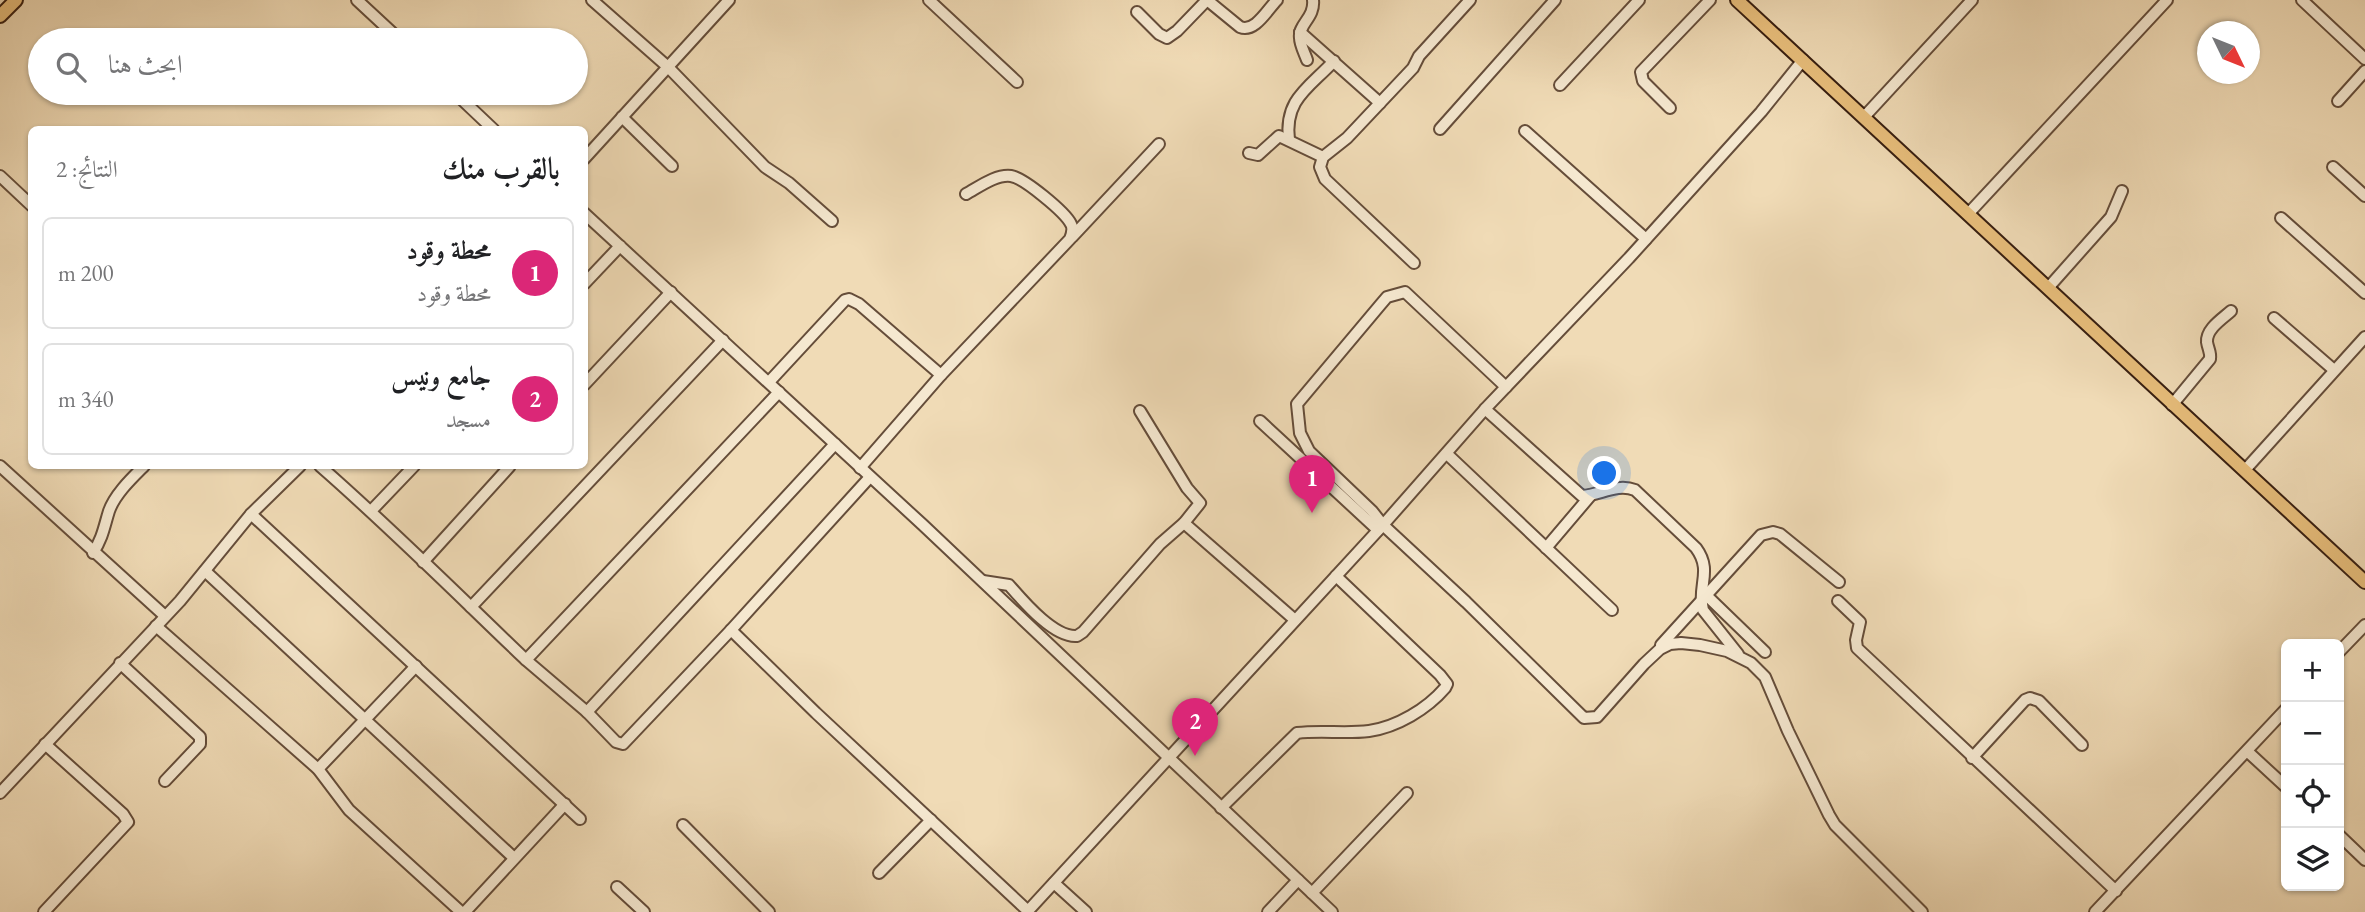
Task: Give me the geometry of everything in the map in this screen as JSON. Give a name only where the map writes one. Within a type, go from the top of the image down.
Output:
[{"type":"main road","points":[[0,16],[16,0]]},
{"type":"main road","points":[[1737,0],[2365,582]]},
{"type":"street","points":[[357,0],[387,28]]},
{"type":"street","points":[[592,0],[668,66],[765,167],[789,183],[832,221]]},
{"type":"street","points":[[588,155],[729,0]]},
{"type":"street","points":[[929,0],[1017,82]]},
{"type":"street","points":[[1137,12],[1159,34],[1167,38],[1207,0],[1246,30],[1277,0]]},
{"type":"street","points":[[1307,61],[1300,32],[1312,13],[1313,0]]},
{"type":"street","points":[[1414,263],[1325,179],[1320,167],[1323,157],[1347,138],[1413,68],[1419,56],[1471,0]]},
{"type":"street","points":[[1440,129],[1555,0]]},
{"type":"street","points":[[1560,85],[1639,0]]},
{"type":"street","points":[[1670,108],[1643,81],[1641,72],[1710,0]]},
{"type":"street","points":[[1864,117],[1972,0]]},
{"type":"street","points":[[1968,214],[2167,0]]},
{"type":"street","points":[[2302,0],[2365,59]]},
{"type":"street","points":[[1300,32],[1380,103]]},
{"type":"street","points":[[731,629],[824,721],[1028,911],[1381,528],[1485,409],[1646,239],[1761,112],[1803,60]]},
{"type":"street","points":[[1289,140],[1289,116],[1292,106],[1334,61]]},
{"type":"street","points":[[2338,101],[2365,71]]},
{"type":"street","points":[[468,105],[490,126]]},
{"type":"street","points":[[622,117],[672,166]]},
{"type":"street","points":[[1525,131],[1646,239]]},
{"type":"street","points":[[1249,153],[1258,155],[1279,136],[1323,157]]},
{"type":"street","points":[[860,468],[941,375],[1159,144]]},
{"type":"street","points":[[2333,167],[2365,196]]},
{"type":"street","points":[[0,176],[28,202]]},
{"type":"street","points":[[966,194],[1000,177],[1013,176],[1071,223],[1073,228],[1070,239]]},
{"type":"street","points":[[2048,288],[2111,217],[2122,191]]},
{"type":"street","points":[[588,217],[983,581],[1332,912]]},
{"type":"street","points":[[2281,218],[2365,293]]},
{"type":"street","points":[[588,280],[620,246]]},
{"type":"street","points":[[588,381],[671,292]]},
{"type":"street","points":[[1381,528],[1372,511],[1309,451],[1300,433],[1296,407],[1387,297],[1405,292],[1506,387]]},
{"type":"street","points":[[769,382],[845,300],[849,299],[859,304],[941,375]]},
{"type":"street","points":[[2172,405],[2210,359],[2208,334],[2231,311]]},
{"type":"street","points":[[2274,318],[2334,370]]},
{"type":"street","points":[[2245,470],[2365,337]]},
{"type":"street","points":[[471,607],[723,340]]},
{"type":"street","points":[[526,660],[779,392]]},
{"type":"street","points":[[1485,409],[1583,496],[1607,490],[1635,490],[1696,548],[1703,557],[1707,618],[1742,658]]},
{"type":"street","points":[[983,581],[1005,583],[1058,632],[1077,636],[1160,544],[1184,523],[1200,503],[1140,411]]},
{"type":"street","points":[[1260,421],[1466,602],[1584,718],[1597,717],[1766,532],[1780,534],[1839,583]]},
{"type":"street","points":[[587,712],[835,444]]},
{"type":"street","points":[[1447,454],[1612,610]]},
{"type":"street","points":[[0,466],[165,616]]},
{"type":"street","points":[[93,553],[105,531],[109,509],[141,469]]},
{"type":"street","points":[[0,793],[165,616],[251,514],[297,469]]},
{"type":"street","points":[[323,469],[526,660],[587,712],[616,742],[623,744],[870,477]]},
{"type":"street","points":[[371,511],[411,469]]},
{"type":"street","points":[[423,562],[507,469]]},
{"type":"street","points":[[1546,548],[1591,495]]},
{"type":"street","points":[[251,514],[580,819]]},
{"type":"street","points":[[1184,523],[1296,620]]},
{"type":"street","points":[[205,571],[514,858]]},
{"type":"street","points":[[1222,808],[1297,733],[1369,731],[1388,725],[1424,708],[1447,684],[1336,576]]},
{"type":"street","points":[[1704,598],[1765,652]]},
{"type":"street","points":[[1838,601],[1860,622],[1857,648],[2116,891]]},
{"type":"street","points":[[2344,647],[2365,625]]},
{"type":"street","points":[[156,626],[318,769],[349,810],[463,912],[565,804]]},
{"type":"street","points":[[1652,655],[1670,644],[1681,643],[1713,648],[1751,663],[1765,677],[1788,731],[1835,825],[1922,912]]},
{"type":"street","points":[[120,663],[200,737],[200,744],[164,781]]},
{"type":"street","points":[[318,769],[416,666]]},
{"type":"street","points":[[1972,758],[2025,700],[2030,698],[2039,701],[2082,746]]},
{"type":"street","points":[[2095,912],[2281,715]]},
{"type":"street","points":[[44,912],[128,822],[124,814],[45,744]]},
{"type":"street","points":[[2248,752],[2281,782]]},
{"type":"street","points":[[1312,893],[1407,793]]},
{"type":"street","points":[[879,873],[931,820]]},
{"type":"street","points":[[683,825],[769,912]]},
{"type":"street","points":[[2344,840],[2365,860]]},
{"type":"street","points":[[1268,912],[1298,880]]},
{"type":"street","points":[[1054,883],[1086,912]]},
{"type":"street","points":[[617,887],[644,912]]},
{"type":"place","name":"محطة وقود","points":[[1312,513]]},
{"type":"place","name":"جامع ونيس","points":[[1195,756]]}]
